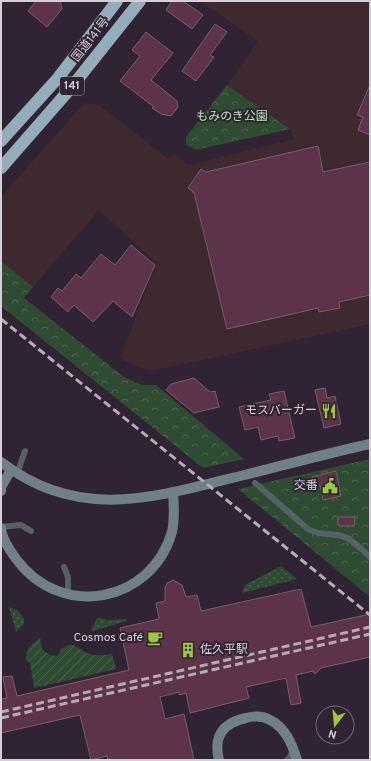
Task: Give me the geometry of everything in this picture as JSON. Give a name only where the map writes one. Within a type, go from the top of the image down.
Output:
[{"type":"highway","name":"国道141号","points":[[1,141],[58,78],[118,1]]},
{"type":"highway","name":"国道141号","points":[[1,168],[75,83],[140,1]]},
{"type":"street","points":[[1,462],[14,472],[44,487],[70,495],[116,501],[173,493],[370,444]]},
{"type":"street","points":[[1,491],[1,487],[14,472]]},
{"type":"street","points":[[1,527],[10,552],[25,571],[45,586],[68,595],[91,598],[132,584],[144,575],[162,554],[174,522],[173,493]]},
{"type":"street","points":[[219,760],[217,741],[223,730],[234,720],[252,717],[270,719],[277,724],[289,738],[297,760]]},
{"type":"lane","points":[[14,472],[25,451]]},
{"type":"lane","points":[[255,483],[308,529],[316,534],[343,536],[351,540],[370,557]]},
{"type":"lane","points":[[1,527],[21,525],[31,531]]},
{"type":"lane","points":[[64,567],[68,577],[68,595]]},
{"type":"lane","points":[[287,760],[292,753],[293,747]]},
{"type":"shaded area","points":[[200,1],[370,1],[370,324],[151,371],[138,367],[120,357],[157,264],[99,210],[33,287],[1,261],[1,197],[84,103],[99,105],[167,158],[175,155],[189,165],[295,139],[290,129],[227,85],[258,41]]},
{"type":"green space","name":"もみのき公園","points":[[227,85],[290,129],[195,150],[186,144],[186,137]]},
{"type":"green space","points":[[1,261],[33,287],[24,298],[124,377],[142,385],[156,385],[244,459],[203,468],[1,306]]},
{"type":"green space","points":[[370,459],[370,597],[238,489]]},
{"type":"green space","points":[[281,566],[297,579],[242,593],[245,585]]},
{"type":"green space","points":[[9,607],[17,610],[24,618],[24,624],[16,632]]},
{"type":"green space","points":[[101,618],[108,620],[126,619],[127,621],[93,631],[91,628],[96,619]]},
{"type":"green space","points":[[40,638],[42,649],[50,655],[58,656],[61,649],[70,645],[76,646],[93,655],[112,654],[116,669],[34,688],[30,663],[25,660],[29,647]]},
{"type":"building","points":[[36,1],[60,1],[62,9],[47,27],[28,11]]},
{"type":"building","points":[[172,1],[183,1],[203,15],[192,29],[166,10]]},
{"type":"building","points":[[215,24],[227,32],[210,55],[214,57],[196,81],[182,71]]},
{"type":"building","points":[[146,32],[173,53],[151,80],[177,101],[178,107],[171,116],[161,114],[152,108],[154,107],[120,81],[140,56],[132,50]]},
{"type":"building","points":[[370,85],[370,135],[358,130],[363,117],[357,115]]},
{"type":"building","points":[[318,146],[323,172],[370,162],[370,295],[339,302],[340,308],[319,312],[318,308],[227,329],[194,193],[188,188],[201,169],[206,172]]},
{"type":"building","points":[[131,245],[155,265],[132,317],[113,301],[93,322],[74,305],[68,312],[51,297],[58,288],[62,291],[76,274],[81,278],[101,254],[115,265]]},
{"type":"building","points":[[194,378],[210,392],[215,391],[219,407],[194,413],[166,390],[171,384]]},
{"type":"building","name":"モスバーガー","points":[[325,388],[327,398],[335,396],[341,424],[324,428],[315,390]]},
{"type":"building","points":[[284,391],[295,438],[279,441],[278,436],[261,440],[258,427],[245,430],[239,407],[271,400],[269,394]]},
{"type":"building","name":"交番","points":[[336,471],[341,496],[323,500],[320,485],[314,487],[312,477]]},
{"type":"building","points":[[338,517],[355,517],[354,526],[338,526]]},
{"type":"building","points":[[173,580],[182,585],[186,597],[197,595],[201,611],[301,589],[311,627],[370,614],[370,657],[321,668],[315,674],[313,671],[296,675],[301,703],[291,705],[286,678],[246,687],[249,698],[190,713],[186,693],[179,695],[179,692],[160,697],[165,719],[184,714],[194,760],[108,760],[107,756],[91,760],[80,715],[1,733],[1,699],[7,698],[3,677],[12,676],[17,696],[129,670],[120,628],[159,619],[156,603],[165,601],[165,588],[167,583]]},
{"type":"railway","points":[[1,319],[370,615]]},
{"type":"railway","points":[[1,712],[370,627]]},
{"type":"railway","points":[[1,718],[370,634]]},
{"type":"place","name":"モスバーガー","points":[[329,411]]},
{"type":"place","name":"交番","points":[[330,486]]},
{"type":"place","name":"Cosmos Café","points":[[155,638]]},
{"type":"place","name":"佐久平駅","points":[[188,650]]}]
